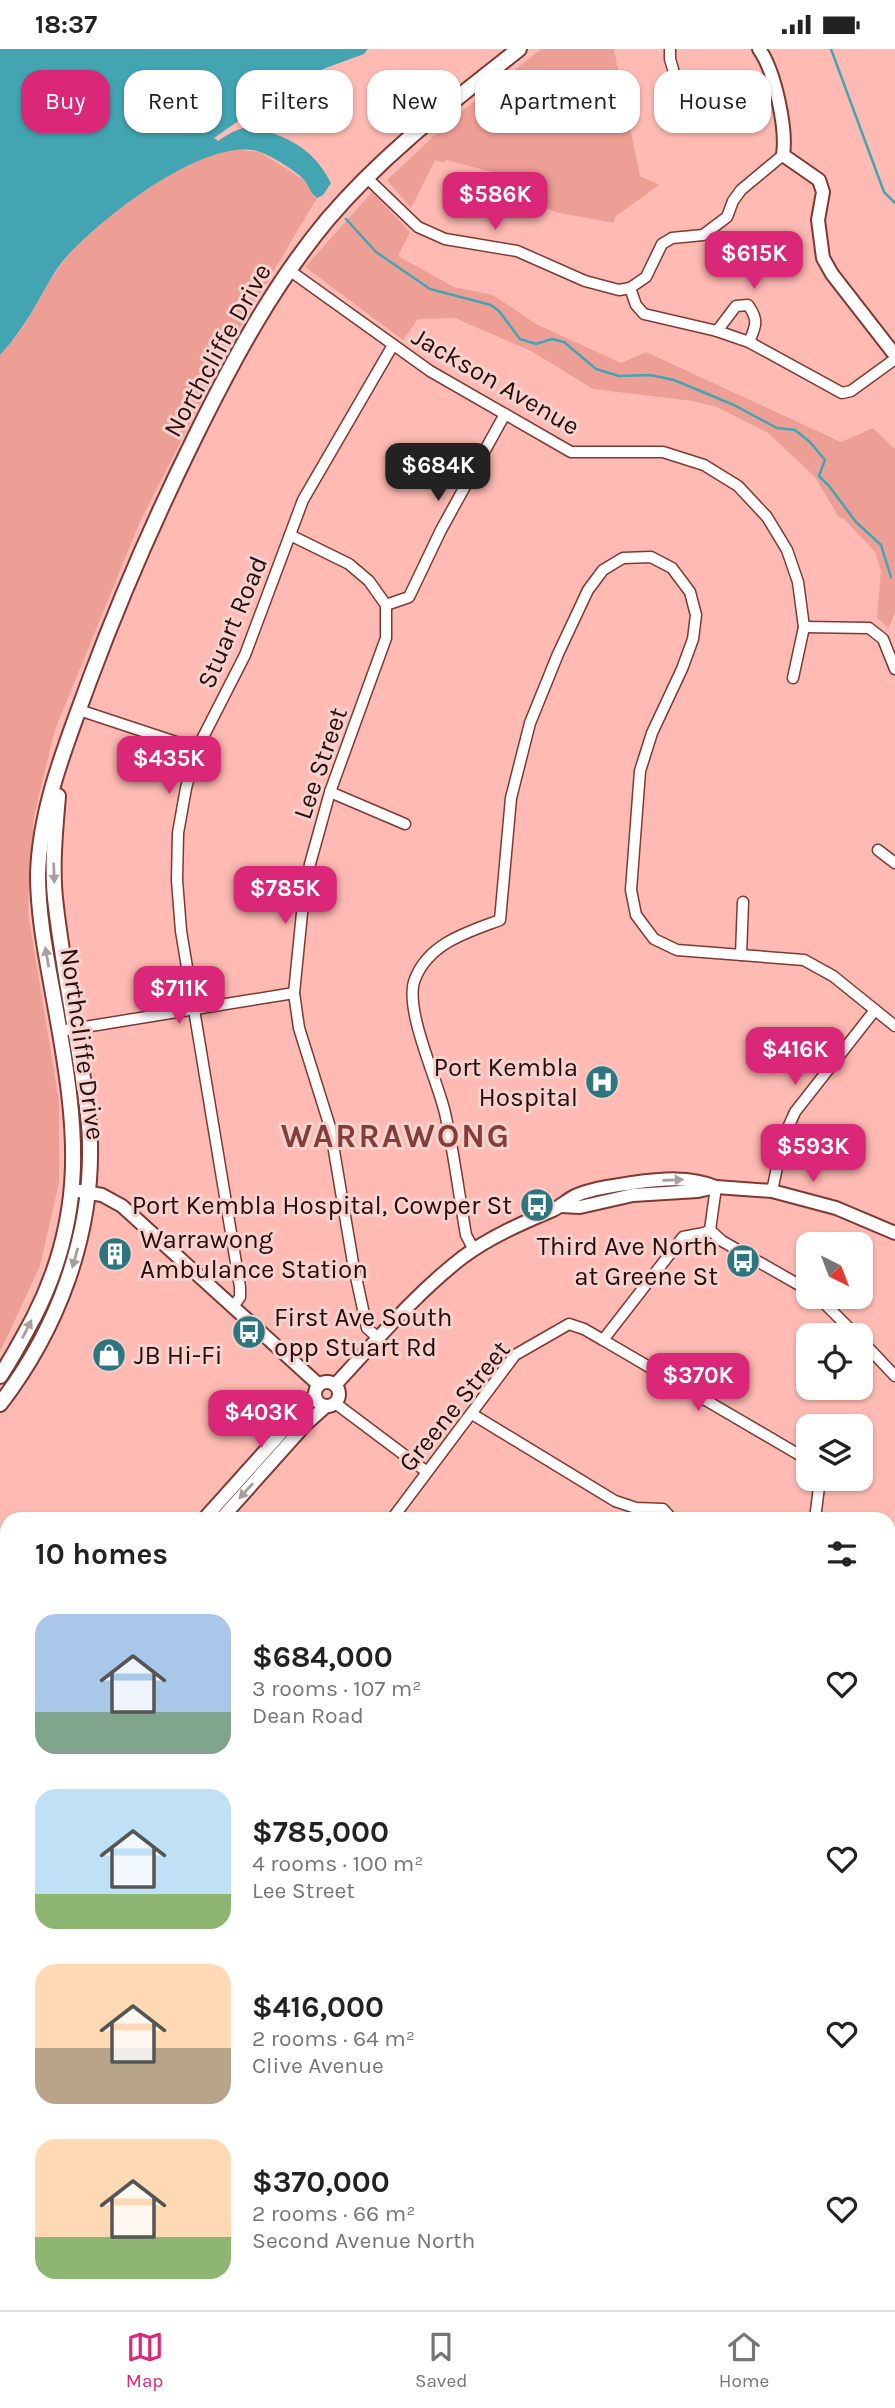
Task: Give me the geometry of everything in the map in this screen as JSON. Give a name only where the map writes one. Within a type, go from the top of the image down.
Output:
[{"type":"main road","name":"Northcliffe Drive","points":[[0,1376],[37,1311],[56,1264],[65,1236],[73,1190],[73,1121],[40,915],[38,872],[51,792],[111,624],[153,522],[232,363],[289,270],[366,177],[407,139],[519,49]]},
{"type":"main road","points":[[759,49],[772,80],[785,139],[783,155],[819,180],[824,191],[818,220],[823,258],[832,274],[895,357]]},
{"type":"main road","name":"Northcliffe Drive","points":[[0,1405],[30,1363],[61,1300],[77,1255],[89,1191],[90,1142],[55,906],[53,847],[58,793],[79,710]]},
{"type":"main road","points":[[335,1385],[416,1299],[474,1250],[522,1223],[561,1206],[575,1196],[619,1185],[648,1181],[698,1180],[716,1187]]},
{"type":"main road","points":[[619,1185],[629,1190],[646,1188],[652,1193]]},
{"type":"main road","points":[[599,1202],[619,1185]]},
{"type":"main road","points":[[561,1206],[579,1207],[652,1193],[698,1191],[716,1187],[772,1191],[836,1209],[895,1233]]},
{"type":"main road","points":[[73,1190],[102,1195],[122,1206],[233,1307],[317,1390],[317,1401],[330,1404]]},
{"type":"main road","points":[[210,1512],[317,1390],[329,1382],[335,1385],[339,1392],[330,1404],[306,1424],[227,1512]]},
{"type":"street","points":[[670,49],[673,70]]},
{"type":"street","points":[[366,177],[418,227],[436,235],[517,251],[585,281],[630,289],[646,277],[662,244],[673,238],[703,235],[727,217],[741,190],[783,155]]},
{"type":"street","name":"Jackson Avenue","points":[[289,270],[430,371],[571,452],[663,452],[704,465],[738,486],[767,517],[788,550],[798,582],[804,627],[793,678]]},
{"type":"street","points":[[630,289],[636,305],[644,314],[717,331],[749,342],[842,393],[851,391],[895,357]]},
{"type":"street","points":[[717,331],[736,306],[748,305],[756,316],[749,342]]},
{"type":"street","name":"Stuart Road","points":[[233,1307],[240,1297],[240,1287],[181,931],[177,880],[178,833],[186,788],[197,749],[245,655],[303,500],[393,345]]},
{"type":"street","points":[[290,535],[349,564],[369,582],[386,605],[409,597],[441,530],[505,414]]},
{"type":"street","points":[[474,1250],[466,1235],[445,1112],[414,1012],[414,980],[424,963],[443,944],[500,920],[511,798],[530,723],[587,590],[603,570],[623,558],[651,557],[672,568],[690,592],[696,615],[693,639],[652,733],[640,771],[631,890],[636,915],[654,939],[677,950],[804,960],[833,976],[895,1026]]},
{"type":"street","name":"Lee Street","points":[[378,1338],[367,1328],[330,1127],[299,1028],[294,993],[310,864],[330,792],[383,649],[386,638],[386,605]]},
{"type":"street","points":[[804,627],[869,628],[884,639],[895,669]]},
{"type":"street","points":[[79,710],[197,749]]},
{"type":"street","points":[[330,792],[405,824]]},
{"type":"street","points":[[878,850],[895,863]]},
{"type":"street","points":[[741,955],[743,902]]},
{"type":"street","points":[[60,1031],[194,1007],[294,993]]},
{"type":"street","points":[[772,1191],[783,1139],[795,1112],[875,1010]]},
{"type":"street","points":[[710,1230],[716,1187]]},
{"type":"street","points":[[710,1230],[722,1241],[796,1283]]},
{"type":"street","points":[[710,1230],[683,1237],[603,1340],[796,1452]]},
{"type":"street","points":[[830,1309],[844,1323]]},
{"type":"street","name":"Greene Street","points":[[397,1512],[515,1355],[569,1324],[603,1340]]},
{"type":"street","points":[[873,1353],[895,1376]]},
{"type":"street","points":[[330,1404],[427,1472]]},
{"type":"street","points":[[472,1414],[615,1501],[636,1508],[663,1509],[666,1512]]},
{"type":"street","points":[[816,1512],[818,1491]]},
{"type":"shaded area","points":[[541,49],[614,49],[618,70],[514,70]]},
{"type":"shaded area","points":[[475,101],[475,133],[631,133],[640,176],[659,185],[616,216],[613,223],[555,212],[530,201],[531,190],[522,187],[523,180],[446,160],[443,163],[435,160],[411,208],[387,180],[437,133],[461,133],[461,112]]},
{"type":"shaded area","points":[[230,149],[260,152],[304,180],[317,198],[229,346],[139,524],[55,730],[34,816],[28,913],[59,1101],[59,1183],[40,1266],[0,1352],[0,355],[21,330],[60,266],[93,230],[161,180],[208,156]]},
{"type":"shaded area","points":[[372,192],[410,232],[398,256],[454,287],[493,295],[536,324],[621,363],[646,352],[841,442],[873,428],[895,449],[895,612],[889,628],[877,618],[881,571],[875,552],[838,516],[815,477],[768,433],[717,407],[692,401],[593,389],[531,351],[455,318],[418,319],[403,340],[305,267]]},
{"type":"water","points":[[0,49],[368,49],[364,54],[322,70],[236,70],[236,122],[222,132],[222,70],[124,70],[124,133],[221,133],[214,138],[218,141],[236,131],[272,133],[305,150],[319,164],[331,183],[323,195],[317,198],[297,173],[260,152],[237,150],[211,156],[181,169],[122,207],[74,249],[59,266],[25,322],[0,355]]},
{"type":"waterway","points":[[831,49],[884,192],[895,203]]},
{"type":"waterway","points":[[346,219],[376,252],[430,289],[491,305],[499,311],[520,339],[536,344],[552,339],[564,342],[596,369],[619,376],[650,375],[674,380],[734,405],[777,428],[795,430],[810,442],[825,460],[819,476],[856,522],[881,545],[891,577]]},
{"type":"place","name":"Port Kembla Hospital","points":[[602,1082]]},
{"type":"place","name":"Port Kembla Hospital, Cowper St","points":[[537,1205]]},
{"type":"place","name":"Warrawong Ambulance Station","points":[[115,1254]]},
{"type":"place","name":"Third Ave North at Greene St","points":[[743,1261]]},
{"type":"place","name":"First Ave South opp Stuart Rd","points":[[249,1332]]},
{"type":"place","name":"JB Hi-Fi","points":[[109,1355]]},
{"type":"district","name":"WARRAWONG","points":[[396,1135]]}]
